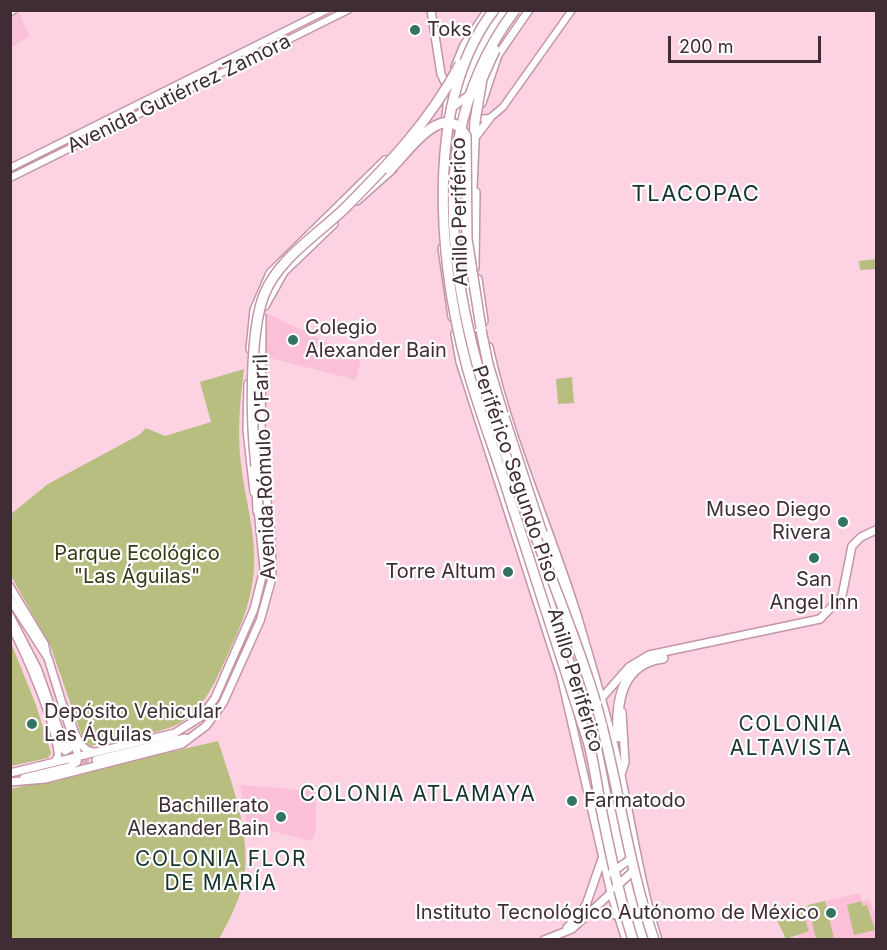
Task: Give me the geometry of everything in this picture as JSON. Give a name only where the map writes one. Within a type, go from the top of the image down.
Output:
[{"type":"highway","name":"Periférico Segundo Piso","points":[[494,10],[481,28],[458,83],[448,131],[444,210],[449,275],[467,366],[589,745],[620,899],[633,939]]},
{"type":"highway","name":"Periférico Segundo Piso","points":[[512,11],[478,69],[466,102],[456,168],[455,238],[458,273],[476,360],[491,411],[590,684],[619,791],[638,886],[654,939]]},
{"type":"highway","points":[[467,248],[477,107],[482,79],[512,11]]},
{"type":"highway","name":"Anillo Periférico","points":[[512,11],[479,50],[463,86],[459,130],[460,290],[470,357],[596,745],[626,898],[639,939]]},
{"type":"highway","points":[[258,511],[253,424],[258,315],[264,295],[285,264],[342,210],[424,122],[450,84],[481,28]]},
{"type":"highway","points":[[342,210],[379,181],[429,128],[445,123],[455,125],[464,132],[468,141],[467,248],[488,364],[542,533],[575,626]]},
{"type":"highway","points":[[467,248],[475,236]]},
{"type":"highway","name":"Anillo Periférico","points":[[467,248],[467,285],[483,364],[604,742],[632,897],[647,939]]},
{"type":"highway","points":[[449,306],[460,290]]},
{"type":"highway","points":[[483,364],[490,351]]},
{"type":"highway","points":[[512,459],[526,465]]},
{"type":"highway","points":[[536,601],[550,618]]},
{"type":"highway","points":[[614,735],[618,704],[625,682],[639,666],[663,658]]},
{"type":"main road","points":[[431,10],[440,67],[449,88]]},
{"type":"main road","points":[[488,10],[464,45],[449,88],[439,200],[444,273],[460,362],[536,601],[574,706],[575,730],[602,857],[626,939]]},
{"type":"main road","points":[[529,10],[498,55],[483,83],[477,119],[475,265],[490,351],[578,618],[597,696],[614,735],[638,865],[658,939]]},
{"type":"main road","points":[[440,67],[483,83]]},
{"type":"main road","name":"Avenida Rómulo O'Farril","points":[[13,782],[45,779],[166,750],[190,740],[220,709],[260,621],[272,578],[271,537],[261,445],[262,317],[267,299],[278,281],[301,255],[398,164],[435,121],[446,112],[454,111],[483,83]]},
{"type":"main road","name":"Avenida Rómulo O'Farril","points":[[10,773],[183,730],[197,720],[211,705],[254,609],[262,582],[264,555],[248,460],[249,365],[254,310],[270,273],[400,145],[449,88]]},
{"type":"main road","points":[[477,135],[490,118]]},
{"type":"main road","points":[[249,365],[254,360],[261,365]]},
{"type":"main road","points":[[574,706],[597,696],[641,658],[658,652],[679,651],[820,619],[834,607],[842,596],[852,546],[861,537],[876,530]]},
{"type":"main road","points":[[10,599],[48,658],[77,758],[69,767],[13,782]]},
{"type":"main road","points":[[12,624],[37,668],[64,744]]},
{"type":"main road","points":[[621,775],[625,762],[622,716],[624,696],[637,674],[679,651]]},
{"type":"main road","points":[[595,681],[607,685],[618,679]]},
{"type":"main road","points":[[575,730],[597,696]]},
{"type":"main road","points":[[60,700],[71,718],[83,748],[99,752]]},
{"type":"main road","points":[[578,743],[585,732],[598,724],[603,725],[614,735]]},
{"type":"main road","points":[[96,760],[184,739],[201,730]]},
{"type":"main road","points":[[56,742],[62,750],[67,750],[71,745],[70,737]]},
{"type":"main road","points":[[609,875],[636,855]]},
{"type":"main road","points":[[562,933],[586,905],[602,857]]},
{"type":"main road","points":[[544,939],[572,929],[592,913],[638,865]]},
{"type":"main road","points":[[592,913],[604,911],[618,916]]},
{"type":"street","name":"Avenida Gutiérrez Zamora","points":[[10,168],[327,10]]},
{"type":"street","name":"Avenida Gutiérrez Zamora","points":[[10,178],[348,10]]},
{"type":"street","points":[[477,119],[490,118],[503,107],[574,10]]},
{"type":"street","points":[[449,88],[457,97]]},
{"type":"street","points":[[10,586],[45,644],[48,658]]},
{"type":"street","points":[[12,624],[31,669],[56,742],[58,756],[53,764]]},
{"type":"shaded area","points":[[18,11],[30,36],[11,48],[10,13]]},
{"type":"shaded area","name":"Colegio Alexander Bain","points":[[267,313],[361,359],[356,380],[266,357],[264,323]]},
{"type":"shaded area","name":"Bachillerato Alexander Bain","points":[[240,785],[316,791],[316,828],[312,841],[247,825]]},
{"type":"shaded area","name":"Instituto Tecnológico Autónomo de México","points":[[859,893],[862,901],[870,900],[876,919],[876,939],[800,939],[798,935],[786,939],[776,918],[808,905]]},
{"type":"green space","points":[[876,259],[876,269],[860,270],[859,261]]},
{"type":"green space","name":"Parque Ecológico \"Las Águilas\"","points":[[244,369],[239,440],[250,516],[254,568],[247,607],[238,631],[214,684],[190,716],[164,729],[90,746],[84,742],[50,645],[11,576],[11,514],[48,484],[139,435],[146,428],[165,436],[211,422],[200,382]]},
{"type":"green space","points":[[572,377],[574,403],[558,404],[556,379]]},
{"type":"green space","points":[[11,643],[36,705],[51,753],[48,758],[11,766]]},
{"type":"green space","points":[[218,741],[238,805],[246,855],[242,889],[219,939],[11,939],[10,789]]},
{"type":"green space","points":[[825,901],[834,939],[816,939],[808,905]]},
{"type":"green space","points":[[861,901],[863,906],[867,905],[875,930],[854,935],[847,905]]},
{"type":"green space","points":[[801,908],[809,931],[786,939],[776,918]]},
{"type":"tunnel","points":[[575,626],[583,652]]},
{"type":"tunnel","points":[[66,746],[83,760],[96,760]]},
{"type":"place","name":"Toks","points":[[415,30]]},
{"type":"place","name":"Colegio Alexander Bain","points":[[293,340]]},
{"type":"place","name":"Museo Diego Rivera","points":[[843,522]]},
{"type":"place","name":"San Angel Inn","points":[[814,558]]},
{"type":"place","name":"Torre Altum","points":[[508,572]]},
{"type":"place","name":"Depósito Vehicular Las Águilas","points":[[32,724]]},
{"type":"place","name":"Farmatodo","points":[[572,801]]},
{"type":"place","name":"Bachillerato Alexander Bain","points":[[281,817]]},
{"type":"place","name":"Instituto Tecnológico Autónomo de México","points":[[831,913]]},
{"type":"district","name":"TLACOPAC","points":[[696,194]]},
{"type":"district","name":"COLONIA ALTAVISTA","points":[[791,737]]},
{"type":"district","name":"COLONIA ATLAMAYA","points":[[418,795]]},
{"type":"district","name":"COLONIA FLOR DE MARÍA","points":[[221,872]]}]
